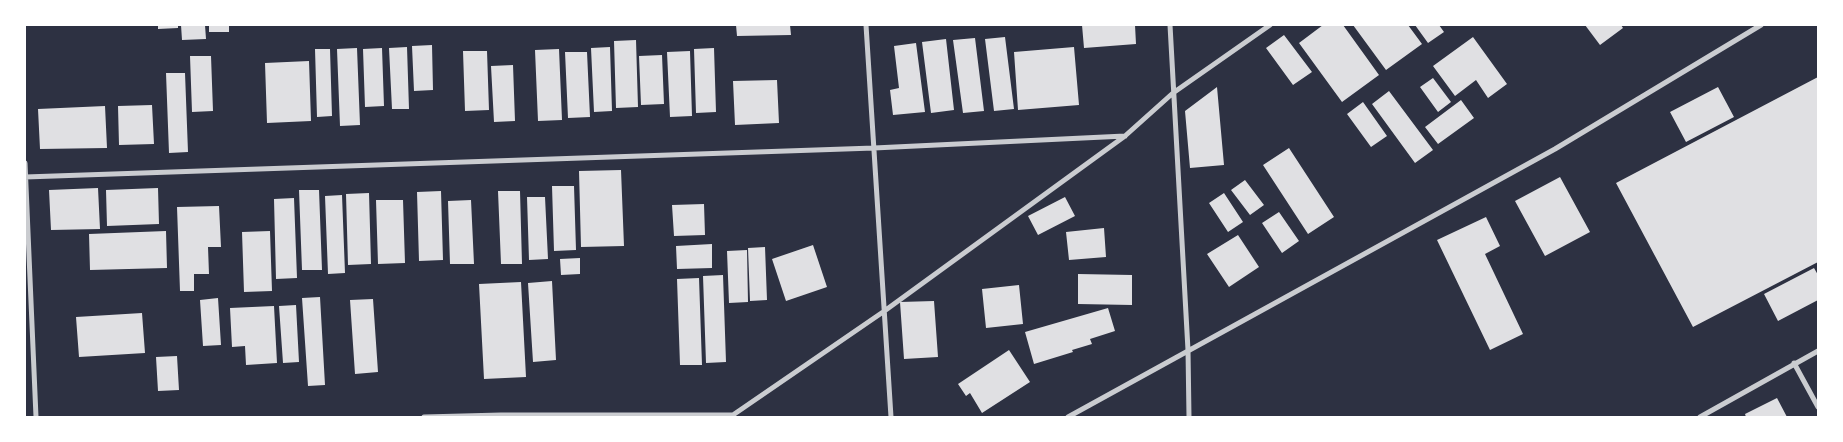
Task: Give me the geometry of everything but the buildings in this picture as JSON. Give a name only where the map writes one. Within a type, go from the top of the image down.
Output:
[{"type":"street","points":[[866,25],[891,417]]},
{"type":"street","points":[[1170,25],[1188,350],[1189,417]]},
{"type":"street","points":[[424,417],[731,416],[883,312],[1125,136],[1173,93],[1270,25]]},
{"type":"street","points":[[1068,417],[1556,149],[1761,25]]},
{"type":"street","points":[[26,177],[874,148],[1125,136]]},
{"type":"street","points":[[25,163],[36,417]]},
{"type":"street","points":[[1700,417],[1818,351]]},
{"type":"street","points":[[1794,363],[1818,407]]}]
